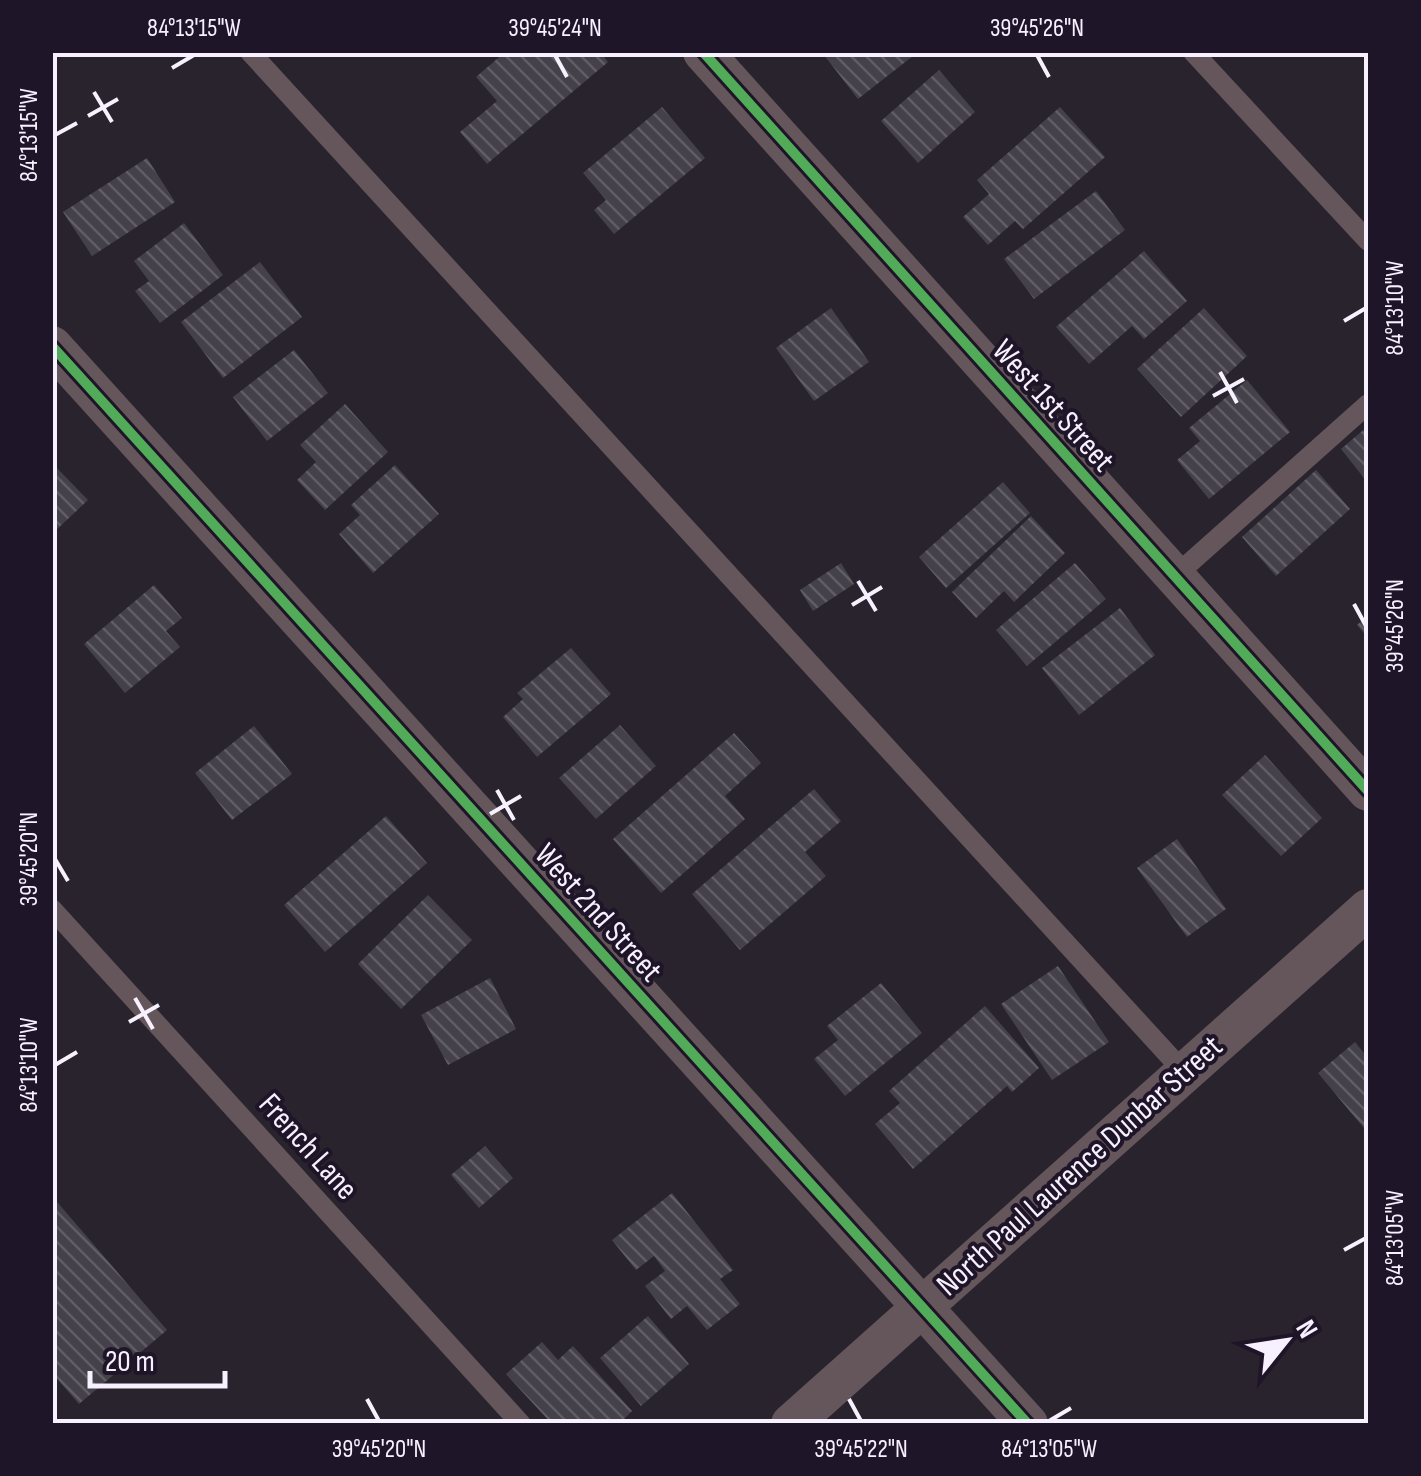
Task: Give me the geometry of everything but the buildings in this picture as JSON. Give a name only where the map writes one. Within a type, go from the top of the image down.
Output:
[{"type":"street","name":"West 1st Street","points":[[703,52],[1368,792]]},
{"type":"street","name":"West 2nd Street","points":[[52,346],[1028,1424]]},
{"type":"street","name":"North Paul Laurence Dunbar Street","points":[[790,1424],[1368,909]]},
{"type":"lane","points":[[250,52],[1184,1072]]},
{"type":"lane","points":[[1193,52],[1368,241]]},
{"type":"lane","points":[[1175,576],[1368,404]]},
{"type":"lane","name":"French Lane","points":[[52,909],[520,1424]]},
{"type":"cycle path","points":[[703,52],[1368,791]]},
{"type":"cycle path","points":[[52,346],[1028,1424]]}]
